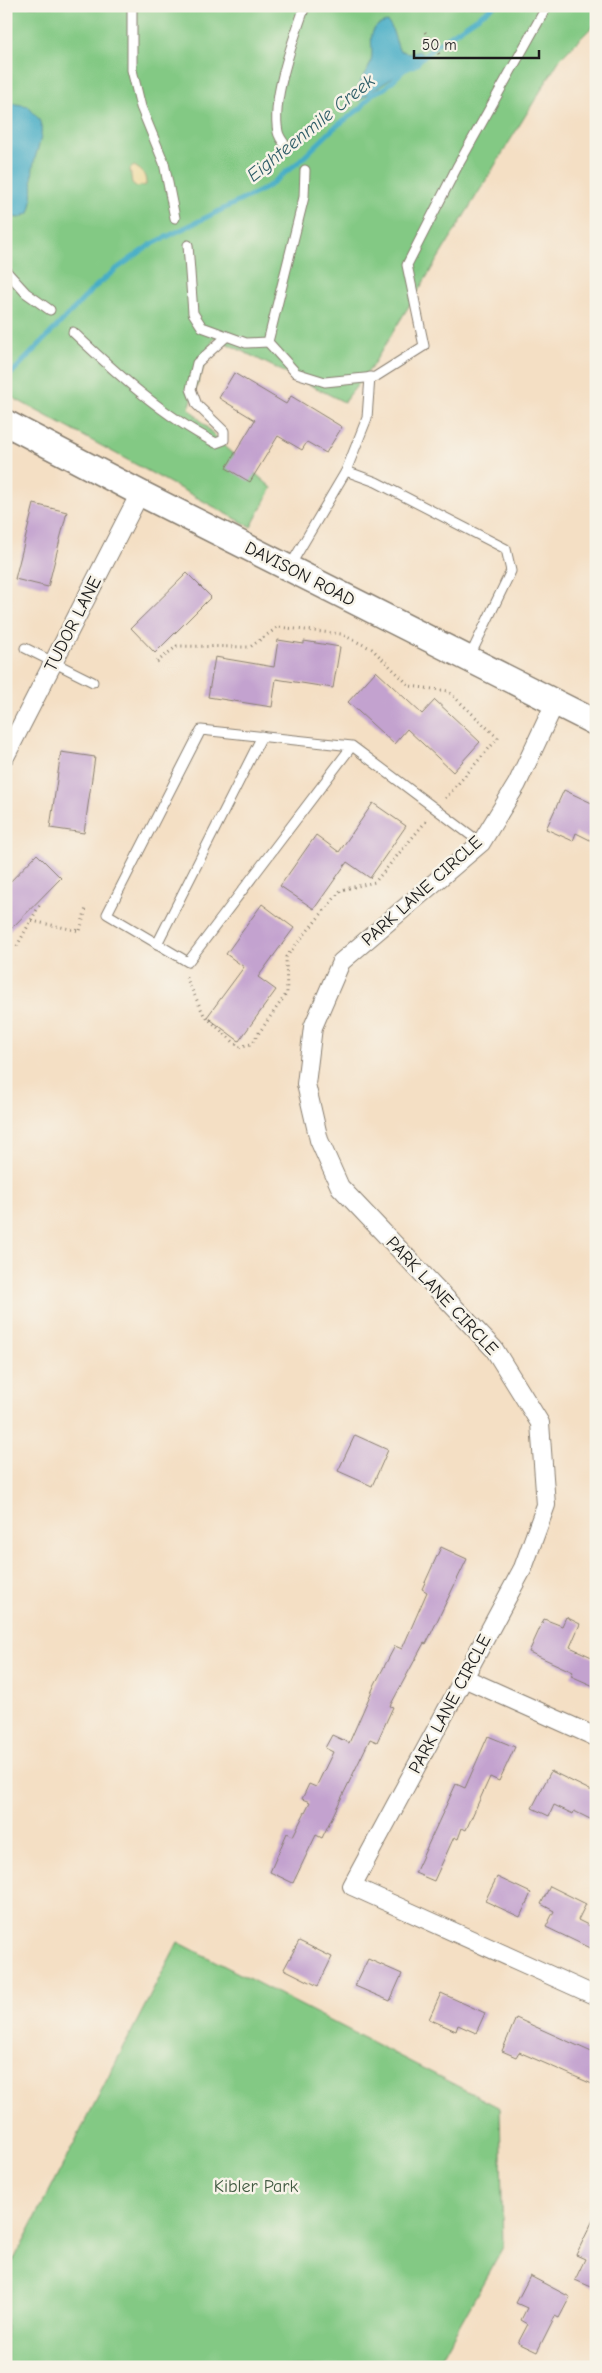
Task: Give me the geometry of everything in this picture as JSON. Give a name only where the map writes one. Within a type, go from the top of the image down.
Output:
[{"type":"street","name":"DAVISON ROAD","points":[[6,423],[140,493],[596,723]]},
{"type":"street","name":"TUDOR LANE","points":[[6,755],[140,493]]},
{"type":"street","name":"PARK LANE CIRCLE","points":[[555,703],[517,784],[480,843],[341,962],[313,1027],[306,1084],[319,1140],[340,1187],[494,1349],[540,1423],[546,1505],[523,1568],[352,1886],[596,1996]]},
{"type":"street","points":[[464,1678],[596,1737]]},
{"type":"lane","points":[[132,6],[132,70],[141,107],[164,163],[175,218]]},
{"type":"lane","points":[[286,146],[278,135],[276,119],[284,70],[305,6]]},
{"type":"lane","points":[[268,342],[285,363],[296,372],[325,382],[370,377],[424,346],[407,264],[457,167],[547,6]]},
{"type":"lane","points":[[268,342],[304,197],[305,170]]},
{"type":"lane","points":[[188,245],[192,313],[202,327],[246,343],[268,342]]},
{"type":"lane","points":[[6,270],[26,293],[50,310]]},
{"type":"lane","points":[[73,332],[110,367],[194,432],[216,443],[224,440],[224,431],[197,405],[191,389],[197,363],[226,337]]},
{"type":"lane","points":[[289,568],[346,471],[368,418],[370,377]]},
{"type":"lane","points":[[346,471],[376,482],[506,549],[512,571],[468,659]]},
{"type":"lane","points":[[25,648],[93,682]]},
{"type":"lane","points":[[352,746],[188,962],[107,914],[201,730],[352,746],[480,843]]},
{"type":"lane","points":[[157,944],[262,736]]},
{"type":"path","points":[[425,32],[439,54]]},
{"type":"path","points":[[157,662],[177,646],[250,647],[278,627],[342,634],[372,649],[410,686],[448,691],[498,738],[375,882],[341,890],[286,956],[287,993],[251,1044],[239,1047],[204,1015],[186,978]]},
{"type":"path","points":[[17,946],[40,904]]},
{"type":"path","points":[[32,921],[80,931],[86,908]]},
{"type":"green space","points":[[6,6],[596,6],[596,23],[560,59],[371,368],[344,402],[214,337],[189,408],[226,448],[272,488],[251,527],[6,394]]},
{"type":"green space","name":"Kibler Park","points":[[178,1942],[500,2108],[503,2247],[436,2367],[6,2367],[6,2275]]},
{"type":"sand","points":[[134,166],[143,174],[146,185],[137,187],[132,183],[130,169]]},
{"type":"water","points":[[387,22],[391,26],[399,50],[410,54],[419,51],[425,56],[358,101],[359,83],[371,61],[372,32],[380,24]]},
{"type":"water","points":[[6,104],[28,106],[39,120],[41,127],[41,139],[33,167],[31,207],[29,213],[19,218],[6,216]]},
{"type":"building","points":[[234,373],[286,404],[291,396],[342,427],[326,453],[307,442],[302,450],[278,436],[250,482],[226,468],[255,420],[219,398]]},
{"type":"building","points":[[34,504],[67,512],[48,587],[15,579]]},
{"type":"building","points":[[187,573],[211,597],[155,653],[131,628]]},
{"type":"building","points":[[278,640],[304,644],[304,641],[340,647],[333,688],[276,679],[272,707],[208,697],[215,657],[274,667]]},
{"type":"building","points":[[376,671],[422,714],[435,700],[480,742],[453,772],[407,729],[394,744],[348,702]]},
{"type":"building","points":[[61,752],[95,757],[84,833],[50,828]]},
{"type":"building","points":[[564,790],[596,805],[596,843],[576,833],[573,841],[546,829]]},
{"type":"building","points":[[373,803],[406,826],[370,878],[347,862],[314,909],[280,886],[316,835],[339,852]]},
{"type":"building","points":[[37,854],[61,878],[6,934],[6,886]]},
{"type":"building","points":[[262,904],[294,928],[258,977],[276,990],[239,1041],[207,1017],[244,967],[226,954]]},
{"type":"building","points":[[355,1435],[388,1450],[372,1486],[338,1471]]},
{"type":"building","points":[[441,1547],[467,1559],[426,1644],[424,1643],[390,1706],[393,1707],[377,1742],[370,1739],[322,1838],[316,1835],[293,1883],[270,1872],[287,1833],[293,1836],[310,1802],[302,1799],[309,1784],[316,1787],[333,1752],[325,1748],[332,1735],[349,1743],[375,1684],[395,1646],[402,1649],[427,1592],[422,1589]]},
{"type":"building","points":[[566,1617],[580,1624],[570,1647],[596,1659],[596,1687],[571,1676],[573,1672],[529,1652],[544,1619],[562,1626]]},
{"type":"building","points":[[488,1736],[515,1747],[499,1781],[490,1777],[466,1830],[462,1828],[458,1839],[454,1837],[434,1881],[415,1873],[456,1784],[465,1788]]},
{"type":"building","points":[[551,1771],[596,1793],[596,1822],[574,1811],[573,1814],[554,1805],[549,1816],[532,1808]]},
{"type":"building","points":[[497,1877],[531,1893],[520,1917],[485,1901]]},
{"type":"building","points":[[550,1886],[586,1904],[578,1920],[596,1929],[596,1951],[546,1927],[554,1911],[541,1904]]},
{"type":"building","points":[[299,1941],[332,1957],[318,1986],[284,1969]]},
{"type":"building","points":[[368,1959],[402,1974],[390,2001],[355,1986]]},
{"type":"building","points":[[441,1993],[485,2013],[476,2033],[458,2025],[456,2031],[429,2019]]},
{"type":"building","points":[[516,2018],[596,2054],[596,2075],[592,2084],[519,2052],[516,2057],[502,2051]]},
{"type":"building","points":[[596,2214],[596,2289],[575,2280],[585,2259],[576,2255]]},
{"type":"building","points":[[530,2276],[570,2297],[559,2318],[555,2316],[537,2352],[518,2343],[528,2324],[521,2320],[527,2308],[516,2303]]},
{"type":"waterway","name":"Eighteenmile Creek","points":[[6,379],[96,286],[115,270],[150,245],[266,188],[301,160],[334,128],[361,108],[372,94],[385,88],[404,70],[417,64],[432,48],[494,6]]}]
